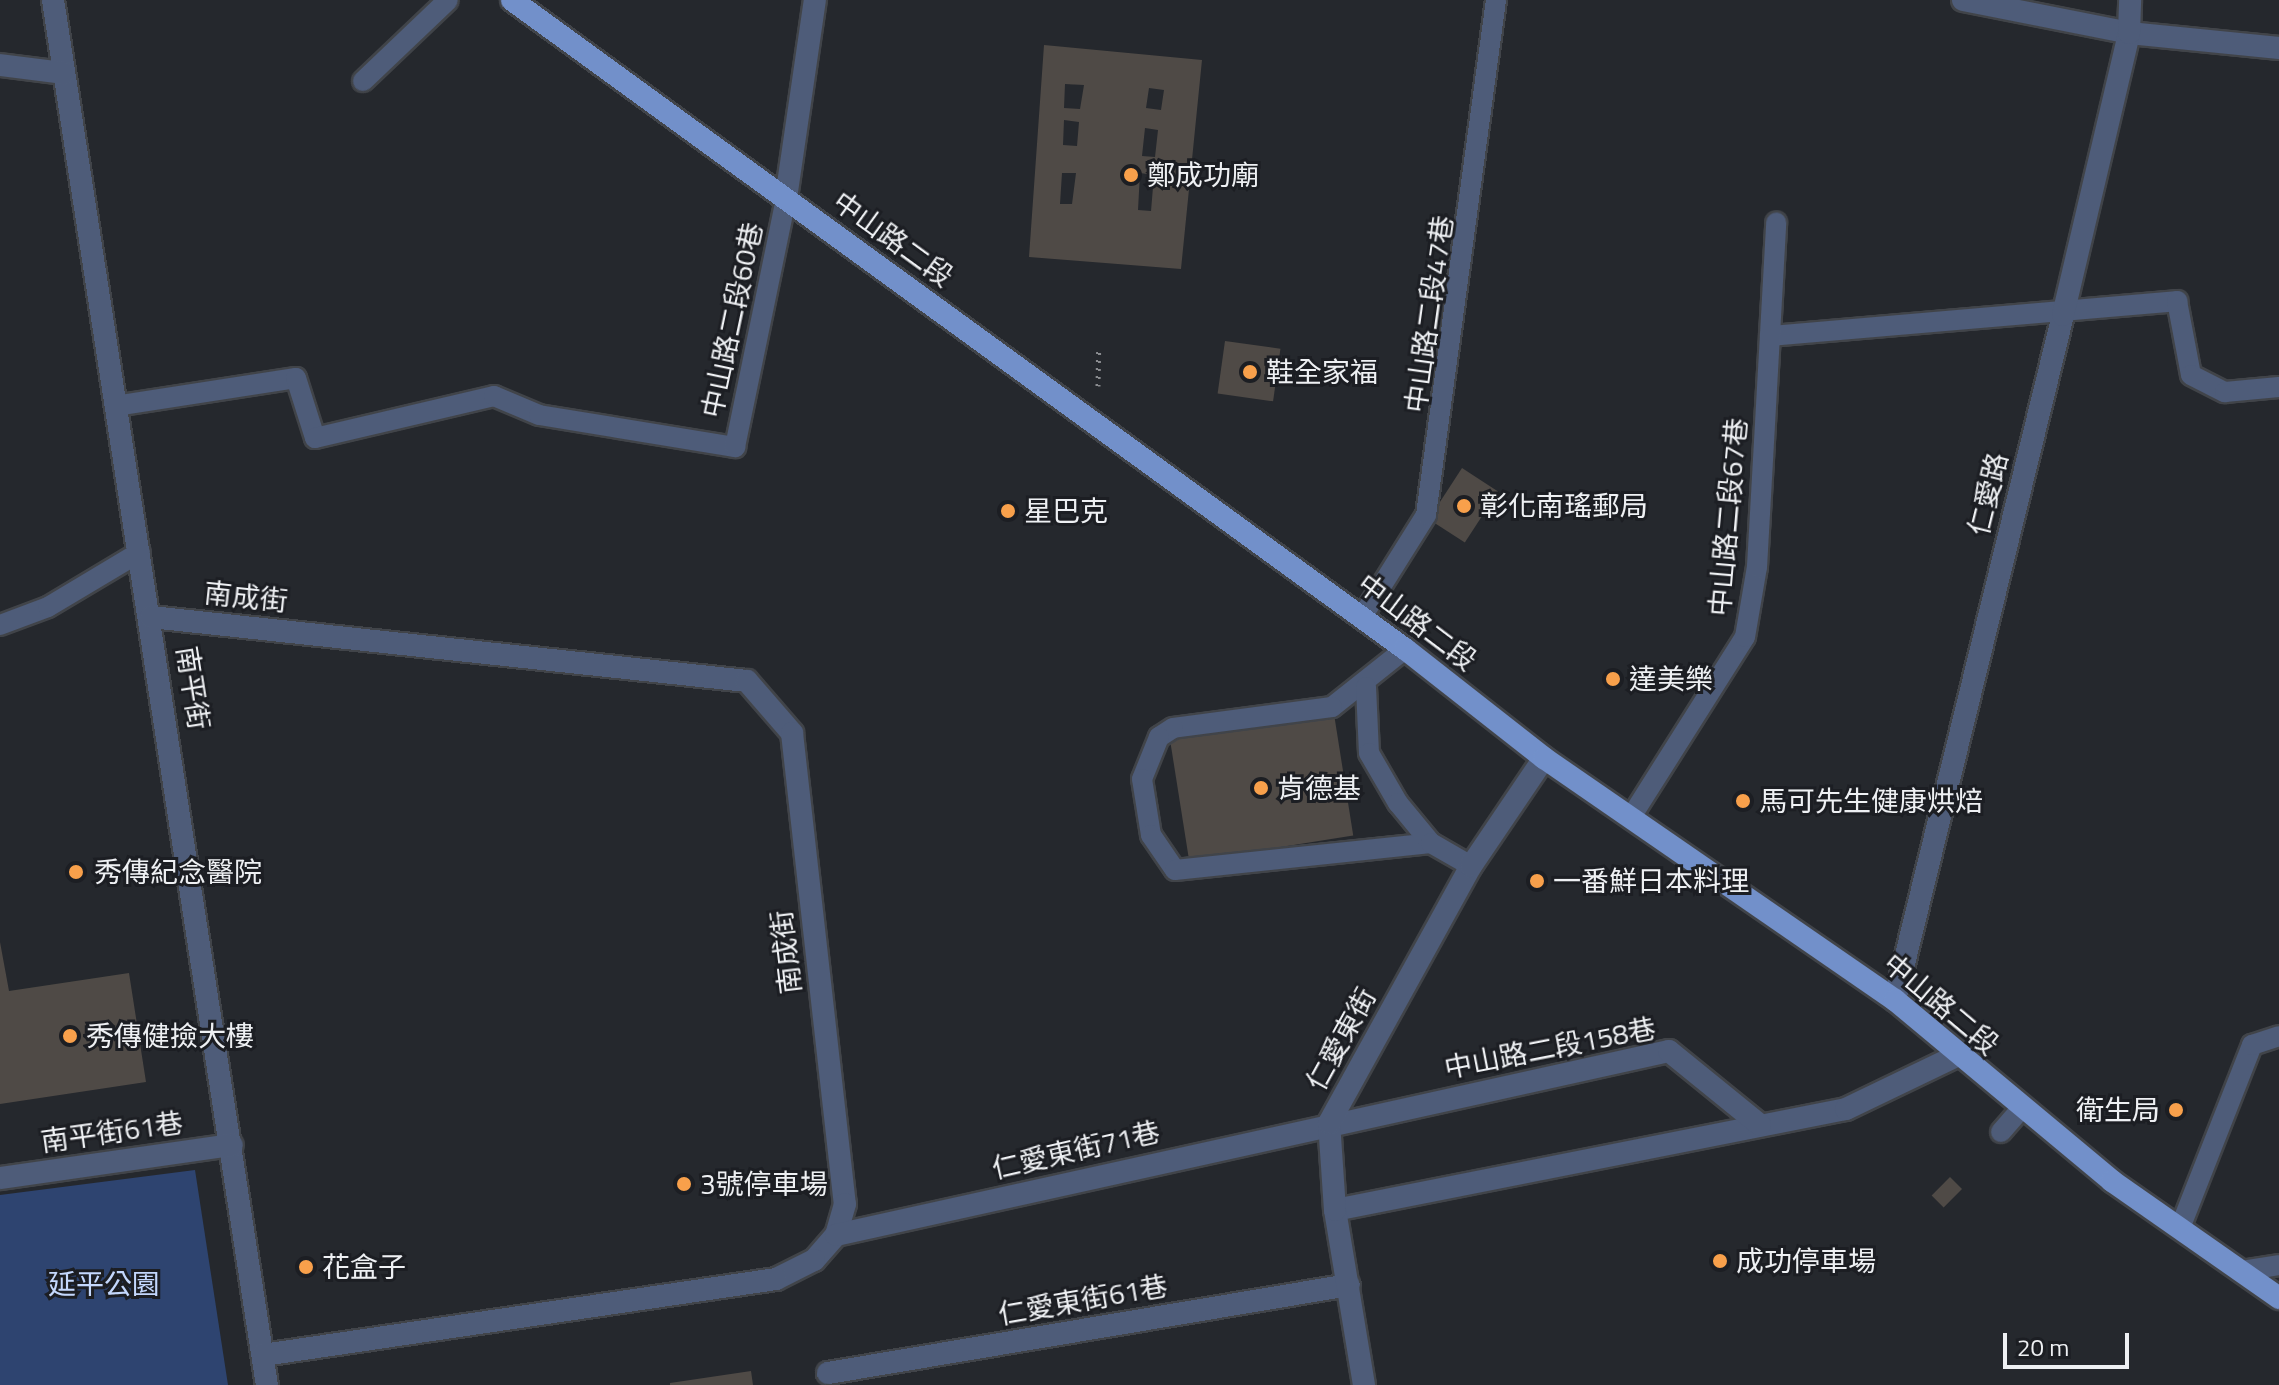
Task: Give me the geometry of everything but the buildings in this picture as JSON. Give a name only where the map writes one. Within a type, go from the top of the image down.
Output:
[{"type":"main road","name":"中山路二段","points":[[512,0],[1362,617],[1544,758],[1633,814],[1895,1000],[2021,1109],[2279,1298]]},
{"type":"street","name":"南平街","points":[[53,0],[115,406],[151,617],[267,1385]]},
{"type":"street","points":[[786,198],[815,0]]},
{"type":"street","points":[[1963,0],[2129,33],[2279,48]]},
{"type":"street","name":"仁愛路","points":[[1895,1000],[2063,315],[2129,33],[2130,0]]},
{"type":"street","points":[[0,65],[63,73]]},
{"type":"street","name":"南成街","points":[[151,617],[747,681],[792,733],[845,1204],[836,1235]]},
{"type":"street","name":"仁愛東街","points":[[1364,1385],[1335,1210],[1329,1123],[1471,866],[1544,758]]},
{"type":"street","name":"中山路二段158巷","points":[[1329,1123],[1669,1051],[1760,1125]]},
{"type":"street","points":[[1335,1210],[1846,1109],[1958,1055]]},
{"type":"street","name":"仁愛東街71巷","points":[[836,1235],[1329,1123]]},
{"type":"street","name":"南平街61巷","points":[[0,1178],[232,1145]]},
{"type":"street","points":[[263,1355],[776,1279],[814,1260],[836,1235]]},
{"type":"street","name":"仁愛東街61巷","points":[[828,1373],[1349,1285]]},
{"type":"lane","points":[[363,81],[448,0]]},
{"type":"lane","name":"中山路二段47巷","points":[[1362,617],[1426,515],[1496,0]]},
{"type":"lane","name":"中山路二段60巷","points":[[115,406],[296,378],[315,438],[494,396],[539,415],[735,447],[786,198]]},
{"type":"lane","name":"中山路二段67巷","points":[[1633,814],[1745,637],[1757,567],[1776,223]]},
{"type":"lane","points":[[1770,336],[2063,315],[2177,301],[2191,375],[2225,392],[2279,387]]},
{"type":"lane","points":[[0,625],[48,607],[140,552]]},
{"type":"lane","points":[[1405,649],[1366,687],[1332,707],[1173,728],[1159,737],[1142,779],[1151,835],[1175,870],[1193,873],[1393,841],[1431,843]]},
{"type":"lane","points":[[1366,687],[1369,753],[1431,843],[1471,866]]},
{"type":"lane","points":[[2180,1228],[2252,1045],[2279,1036]]},
{"type":"lane","points":[[2001,1132],[2021,1109]]},
{"type":"lane","points":[[2242,1271],[2279,1265]]},
{"type":"green space","name":"延平公園","points":[[195,1170],[228,1385],[0,1385],[0,1195]]},
{"type":"place","name":"鄭成功廟","points":[[1131,175]]},
{"type":"place","name":"鞋全家福","points":[[1250,372]]},
{"type":"place","name":"彰化南瑤郵局","points":[[1464,506]]},
{"type":"place","name":"星巴克","points":[[1008,511]]},
{"type":"place","name":"達美樂","points":[[1613,679]]},
{"type":"place","name":"肯德基","points":[[1261,788]]},
{"type":"place","name":"馬可先生健康烘焙","points":[[1743,801]]},
{"type":"place","name":"秀傳紀念醫院","points":[[76,872]]},
{"type":"place","name":"一番鮮日本料理","points":[[1537,881]]},
{"type":"place","name":"秀傳健撿大樓","points":[[70,1036]]},
{"type":"place","name":"衛生局","points":[[2176,1110]]},
{"type":"place","name":"3號停車場","points":[[684,1184]]},
{"type":"place","name":"成功停車場","points":[[1720,1261]]},
{"type":"place","name":"花盒子","points":[[306,1267]]}]
